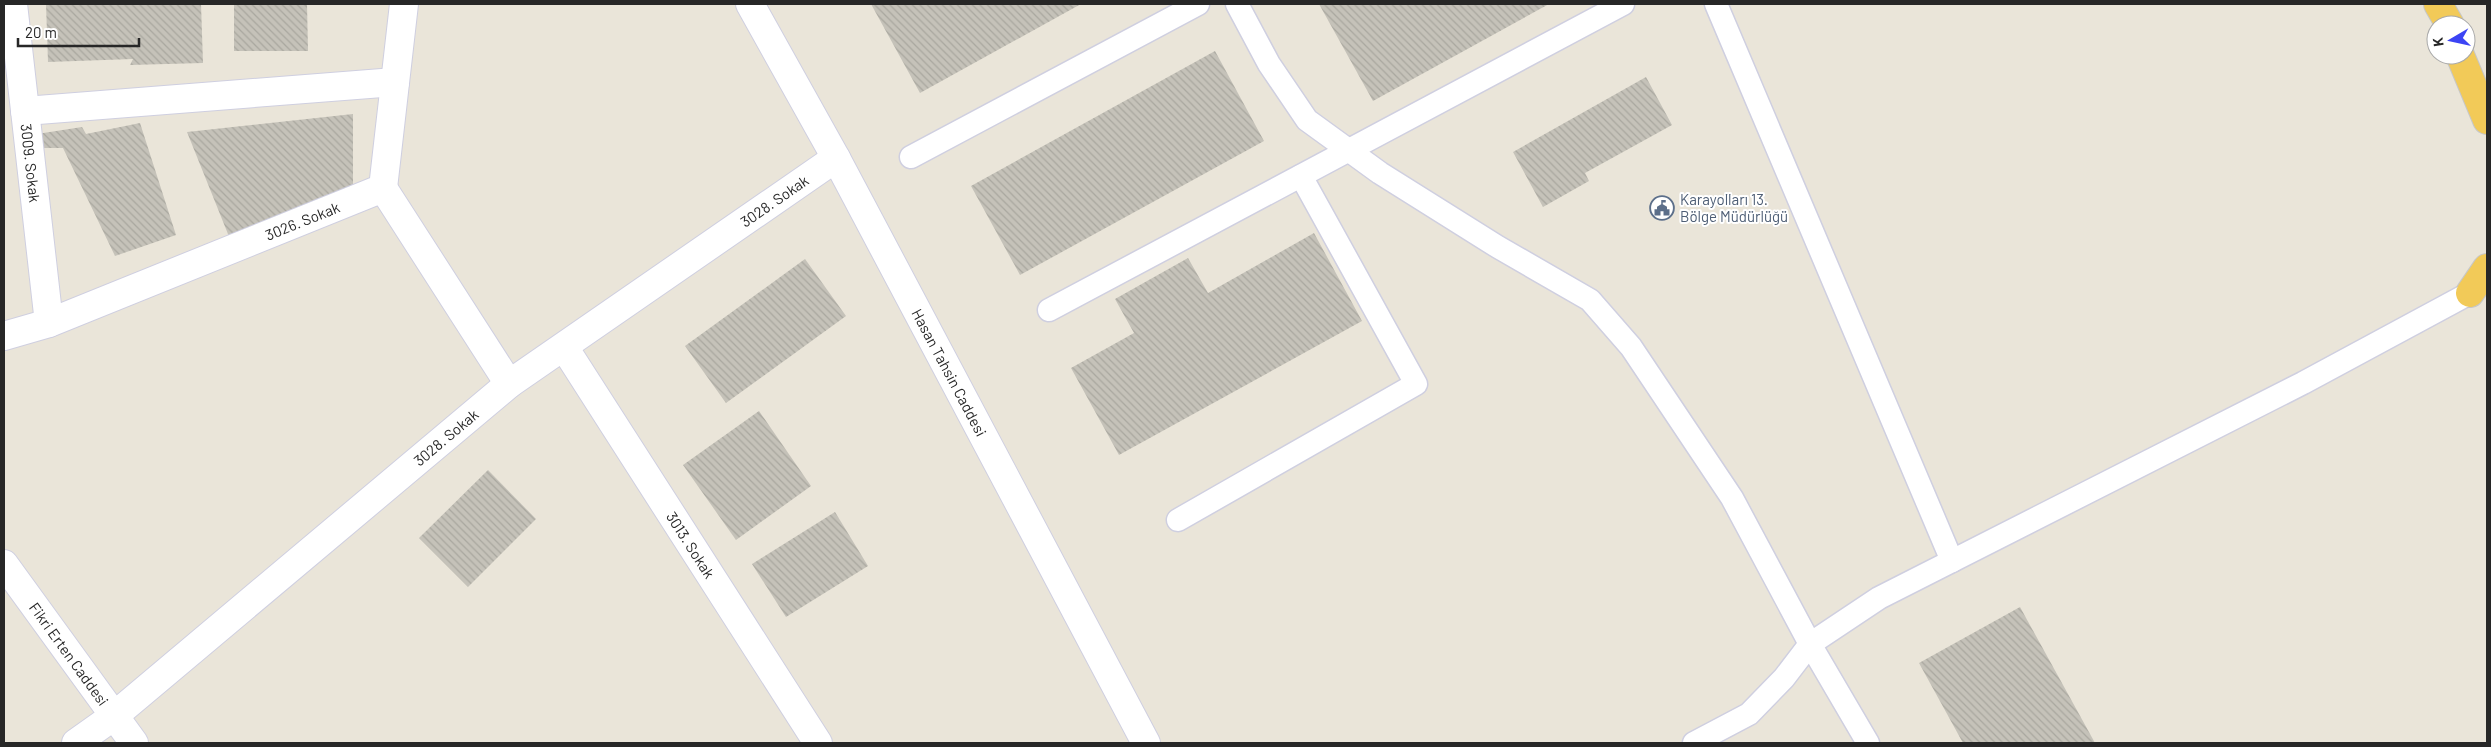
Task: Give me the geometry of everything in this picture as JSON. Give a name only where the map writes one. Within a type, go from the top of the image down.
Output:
[{"type":"highway","points":[[2464,65],[2487,120]]},
{"type":"highway","points":[[2474,65],[2487,88]]},
{"type":"highway","points":[[2479,293],[2487,268]]},
{"type":"street","name":"3009. Sokak","points":[[13,4],[49,323]]},
{"type":"street","points":[[404,4],[383,188],[509,384]]},
{"type":"street","name":"Hasan Tahsin Caddesi","points":[[750,4],[836,158],[1146,743]]},
{"type":"street","points":[[25,110],[395,82]]},
{"type":"street","name":"3028. Sokak","points":[[76,743],[114,716],[509,384],[836,158]]},
{"type":"street","name":"3026. Sokak","points":[[4,336],[49,323],[383,188]]},
{"type":"street","name":"3013. Sokak","points":[[564,347],[818,743]]},
{"type":"street","name":"Fikri Erten Caddesi","points":[[4,564],[134,743]]},
{"type":"lane","points":[[911,157],[1198,4]]},
{"type":"lane","points":[[1237,4],[1269,64],[1307,120],[1380,173],[1498,247],[1590,300],[1631,348],[1732,498],[1810,644],[1868,743]]},
{"type":"lane","points":[[1049,310],[1623,4]]},
{"type":"lane","points":[[1716,4],[1952,561]]},
{"type":"lane","points":[[1178,520],[1416,384],[1301,176]]},
{"type":"lane","points":[[1694,743],[1749,714],[1784,678],[1810,644],[1879,598],[2479,293]]},
{"type":"building","points":[[46,4],[201,4],[203,63],[130,65],[133,59],[48,62]]},
{"type":"building","points":[[234,4],[307,4],[308,51],[234,51]]},
{"type":"building","points":[[871,4],[1081,4],[920,93]]},
{"type":"building","points":[[1319,4],[1549,4],[1373,101]]},
{"type":"building","points":[[1215,51],[1264,141],[1020,275],[971,186]]},
{"type":"building","points":[[1646,77],[1672,125],[1585,173],[1589,181],[1543,207],[1513,152]]},
{"type":"building","points":[[353,114],[353,190],[230,239],[187,132]]},
{"type":"building","points":[[140,123],[176,235],[115,256],[63,148],[39,148],[37,134],[82,127],[86,134]]},
{"type":"building","points":[[1314,233],[1362,321],[1119,455],[1071,368],[1134,333],[1115,299],[1188,258],[1208,293]]},
{"type":"building","points":[[805,259],[846,316],[726,403],[685,346]]},
{"type":"building","points":[[759,411],[811,486],[736,540],[683,465]]},
{"type":"building","points":[[488,470],[536,519],[468,587],[419,538]]},
{"type":"building","points":[[835,512],[868,566],[786,617],[752,564]]},
{"type":"building","points":[[2020,607],[2095,743],[1963,743],[1919,663]]},
{"type":"place","name":"Karayolları 13. Bölge Müdürlüğü","points":[[1662,208]]}]
